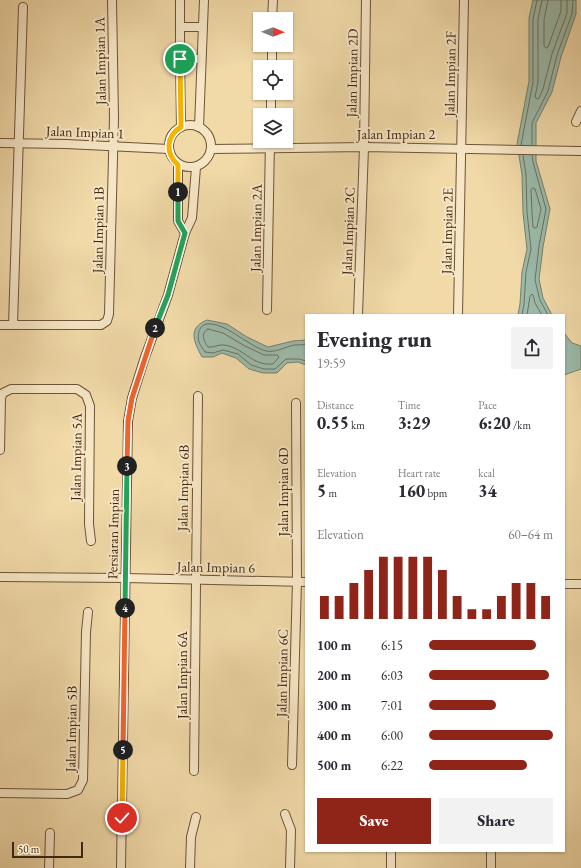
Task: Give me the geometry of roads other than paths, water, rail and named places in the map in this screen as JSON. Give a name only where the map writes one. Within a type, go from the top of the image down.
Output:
[{"type":"street","name":"Jalan Impian 1A","points":[[112,0],[113,146]]},
{"type":"street","points":[[180,0],[181,127]]},
{"type":"street","points":[[199,127],[204,0]]},
{"type":"street","points":[[272,12],[273,0]]},
{"type":"street","name":"Jalan Impian 2D","points":[[364,147],[366,0]]},
{"type":"street","name":"Jalan Impian 2F","points":[[462,148],[464,0]]},
{"type":"street","points":[[0,325],[13,325],[20,143],[23,7]]},
{"type":"street","points":[[180,27],[202,27]]},
{"type":"street","points":[[180,59],[201,59]]},
{"type":"street","points":[[576,122],[581,111]]},
{"type":"street","points":[[190,125],[199,127],[210,139],[211,149],[206,160],[196,167],[190,168],[178,165],[170,155],[168,144],[173,134],[181,127],[190,125]]},
{"type":"street","name":"Jalan Impian 1","points":[[0,143],[168,149]]},
{"type":"street","name":"Jalan Impian 2","points":[[211,149],[253,145]]},
{"type":"street","name":"Jalan Impian 2","points":[[293,145],[581,151]]},
{"type":"street","name":"Jalan Impian 1B","points":[[13,325],[101,325],[107,321],[109,314],[113,146]]},
{"type":"street","name":"Jalan Impian 2C","points":[[358,314],[364,147]]},
{"type":"street","name":"Jalan Impian 2A","points":[[268,310],[270,148]]},
{"type":"street","name":"Jalan Impian 2E","points":[[458,314],[462,148]]},
{"type":"street","points":[[178,165],[178,221],[185,233]]},
{"type":"street","name":"Persiaran Impian","points":[[121,868],[128,421],[132,398],[168,295],[185,233],[192,218],[196,167]]},
{"type":"street","name":"Jalan Impian 5A","points":[[0,450],[2,393],[11,389],[77,389],[86,395],[90,406],[89,524],[91,541]]},
{"type":"street","name":"Jalan Impian 6B","points":[[195,580],[198,396]]},
{"type":"street","name":"Jalan Impian 6D","points":[[296,403],[297,581]]},
{"type":"street","name":"Jalan Impian 6","points":[[0,578],[126,578],[305,582]]},
{"type":"street","name":"Jalan Impian 6A","points":[[194,771],[195,580]]},
{"type":"street","name":"Jalan Impian 6C","points":[[292,764],[297,581]]},
{"type":"street","points":[[565,584],[581,584]]},
{"type":"street","name":"Jalan Impian 5B","points":[[0,793],[67,794],[78,790],[83,780],[86,632],[88,612]]},
{"type":"street","points":[[285,814],[291,830],[290,868]]},
{"type":"street","points":[[190,868],[191,837],[196,817]]},
{"type":"street","points":[[49,868],[50,833]]},
{"type":"street","points":[[391,852],[391,868]]},
{"type":"street","points":[[491,852],[491,868]]},
{"type":"water","points":[[533,0],[576,0],[576,14],[561,57],[552,92],[536,123],[536,161],[550,209],[539,279],[543,298],[551,314],[518,314],[522,272],[527,249],[523,213],[522,174],[517,144],[529,81],[529,18]]},
{"type":"water","points":[[207,320],[227,324],[247,337],[268,347],[293,341],[305,340],[305,365],[298,362],[287,363],[277,373],[263,373],[249,369],[236,358],[222,353],[213,357],[202,357],[194,336],[197,327]]},
{"type":"water","points":[[565,334],[572,343],[581,346],[581,369],[565,375]]}]
